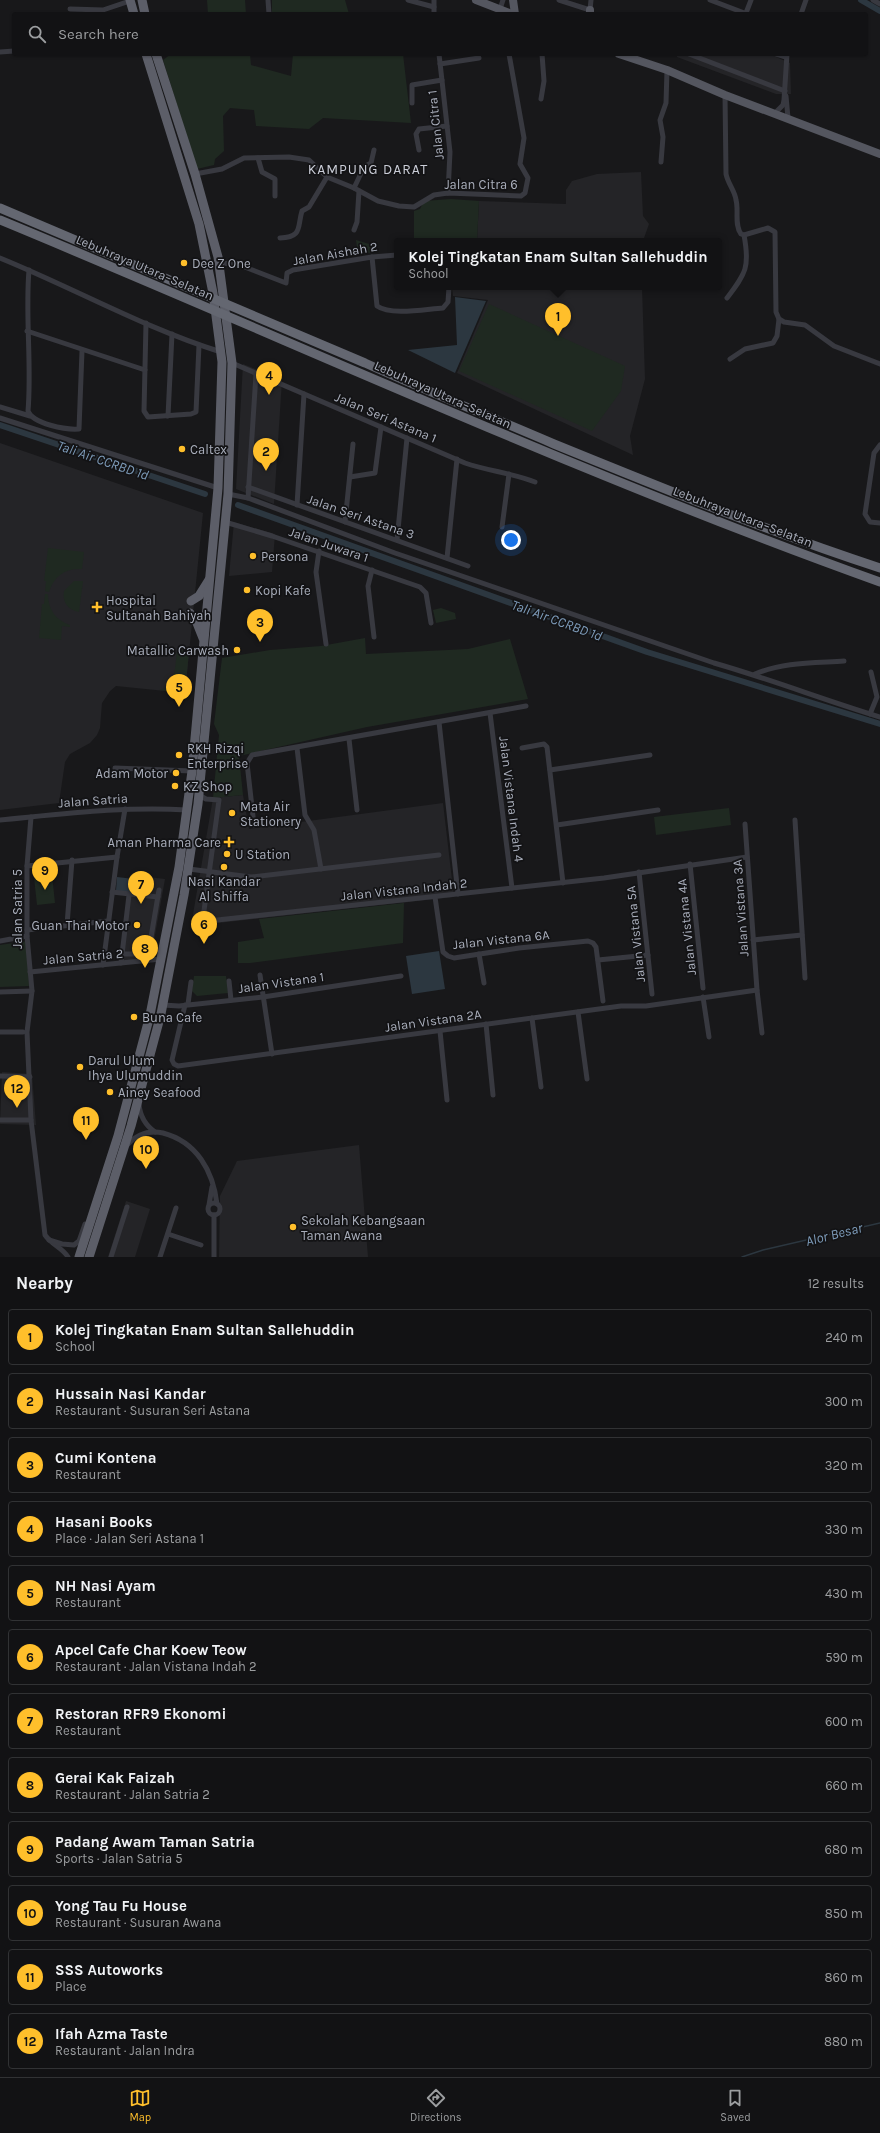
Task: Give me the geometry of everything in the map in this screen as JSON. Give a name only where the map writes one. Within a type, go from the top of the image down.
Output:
[{"type":"highway","points":[[142,0],[145,12]]},
{"type":"highway","points":[[130,1],[133,12]]},
{"type":"highway","points":[[89,1257],[124,1149],[163,1004],[189,869],[199,795],[212,615],[208,603],[218,488],[221,352],[213,294],[199,224],[147,56]]},
{"type":"highway","points":[[79,1257],[118,1136],[150,1015],[161,959],[187,810],[204,643],[212,615],[218,604],[228,494],[232,363],[219,263],[195,174],[157,56]]},
{"type":"highway","name":"Lebuhraya Utara–Selatan","points":[[0,208],[365,362],[417,387],[657,486],[762,527],[880,568]]},
{"type":"highway","name":"Lebuhraya Utara–Selatan","points":[[0,220],[72,249],[362,373],[446,411],[628,486],[781,546],[880,582]]},
{"type":"highway","points":[[191,601],[201,593],[211,575]]},
{"type":"highway","points":[[208,603],[218,604]]},
{"type":"highway","points":[[190,613],[201,630],[204,643]]},
{"type":"main road","points":[[478,1],[490,0]]},
{"type":"main road","points":[[478,1],[507,12],[512,0]]},
{"type":"main road","points":[[625,56],[667,70],[725,95],[775,112],[880,154]]},
{"type":"street","points":[[268,0],[269,12]]},
{"type":"street","points":[[408,0],[434,7]]},
{"type":"street","points":[[434,0],[434,12]]},
{"type":"street","points":[[503,0],[507,12]]},
{"type":"street","points":[[559,0],[590,12],[591,0]]},
{"type":"street","points":[[710,0],[741,12]]},
{"type":"street","points":[[747,12],[751,0]]},
{"type":"street","points":[[802,12],[806,0]]},
{"type":"street","points":[[873,0],[880,4]]},
{"type":"street","points":[[70,9],[103,10],[130,1]]},
{"type":"street","points":[[0,52],[12,51]]},
{"type":"street","name":"Jalan Citra 1","points":[[439,56],[450,159],[448,193]]},
{"type":"street","name":"Jalan Citra 6","points":[[327,177],[356,189],[378,201],[408,208],[417,206],[434,195],[448,193],[518,197],[525,193],[528,178],[520,164],[524,138],[509,56]]},
{"type":"street","points":[[542,56],[544,81],[542,99]]},
{"type":"street","points":[[694,56],[785,91]]},
{"type":"street","points":[[775,112],[783,105],[787,76],[786,56]]},
{"type":"street","points":[[440,64],[479,58]]},
{"type":"street","points":[[661,162],[664,137],[660,120],[666,103],[667,70]]},
{"type":"street","points":[[412,103],[412,85],[442,80]]},
{"type":"street","points":[[785,91],[788,101],[788,118]]},
{"type":"street","points":[[725,95],[726,174],[729,186],[736,198],[738,229],[740,234],[744,235],[768,228],[774,232],[776,306],[779,319],[776,339],[773,343],[741,351],[730,359]]},
{"type":"street","points":[[419,150],[416,134],[419,129],[447,126]]},
{"type":"street","points":[[354,230],[357,222],[356,189],[364,168],[371,163],[374,150]]},
{"type":"street","points":[[195,174],[222,169],[244,158],[279,156],[305,159],[312,163],[327,177],[309,207],[302,211],[299,230],[292,237],[280,238]]},
{"type":"street","points":[[258,158],[262,172],[275,179],[275,196]]},
{"type":"street","points":[[727,298],[745,273],[747,255],[744,235]]},
{"type":"street","name":"Jalan Aishah 2","points":[[219,263],[237,264],[286,283],[287,273],[293,270],[372,257],[394,255]]},
{"type":"street","points":[[372,257],[377,306],[383,310],[393,311],[443,308],[448,302],[449,290]]},
{"type":"street","points":[[0,258],[146,323],[221,352]]},
{"type":"street","points":[[29,270],[27,331],[30,382],[28,411],[30,416]]},
{"type":"street","points":[[779,319],[784,322],[805,326],[834,346],[880,364]]},
{"type":"street","points":[[146,323],[144,411],[146,416],[168,416],[191,414],[196,412],[200,345]]},
{"type":"street","points":[[27,331],[82,351],[145,370]]},
{"type":"street","points":[[168,416],[172,334]]},
{"type":"street","points":[[0,406],[70,430],[79,429],[82,351]]},
{"type":"street","name":"Jalan Seri Astana 1","points":[[232,363],[457,460],[482,469],[509,474],[535,482]]},
{"type":"street","points":[[248,498],[256,374]]},
{"type":"street","points":[[297,505],[304,394]]},
{"type":"street","points":[[0,418],[218,488]]},
{"type":"street","points":[[350,477],[375,473],[381,427]]},
{"type":"street","points":[[397,540],[407,438]]},
{"type":"street","points":[[345,522],[353,444]]},
{"type":"street","points":[[880,445],[874,453],[865,514],[870,522],[880,523]]},
{"type":"street","points":[[446,558],[457,460]]},
{"type":"street","points":[[502,527],[509,474]]},
{"type":"street","name":"Jalan Seri Astana 3","points":[[248,487],[468,566]]},
{"type":"street","points":[[228,494],[248,498],[394,553],[714,663],[755,674],[842,706],[880,717]]},
{"type":"street","name":"Jalan Juwara 1","points":[[226,522],[318,551],[424,589],[429,602],[431,623]]},
{"type":"street","points":[[318,551],[316,572],[326,644]]},
{"type":"street","points":[[372,570],[368,586],[374,637]]},
{"type":"street","points":[[755,674],[772,668],[808,662],[844,661]]},
{"type":"street","points":[[870,714],[876,701],[871,672]]},
{"type":"street","points":[[254,825],[247,769],[248,759],[252,756],[526,706]]},
{"type":"street","name":"Jalan Vistana Indah 4","points":[[490,713],[512,888]]},
{"type":"street","points":[[439,722],[458,894]]},
{"type":"street","points":[[349,739],[357,810]]},
{"type":"street","points":[[522,748],[547,745],[563,883]]},
{"type":"street","points":[[297,748],[305,814],[312,826],[316,839],[321,869]]},
{"type":"street","points":[[550,770],[650,755]]},
{"type":"street","points":[[114,768],[192,771]]},
{"type":"street","points":[[199,795],[206,799],[219,800],[210,873]]},
{"type":"street","name":"Jalan Satria","points":[[0,820],[125,809],[152,808],[187,810]]},
{"type":"street","points":[[103,965],[112,892],[125,809]]},
{"type":"street","points":[[557,825],[658,810]]},
{"type":"street","name":"Jalan Satria 5","points":[[31,817],[27,866],[27,933],[32,1001],[27,1032],[31,1120],[44,1228],[48,1239]]},
{"type":"street","points":[[796,820],[805,978]]},
{"type":"street","name":"Jalan Vistana 3A","points":[[745,824],[757,990],[762,1033]]},
{"type":"street","points":[[189,869],[210,873],[251,877],[439,855]]},
{"type":"street","points":[[27,866],[72,860],[117,857]]},
{"type":"street","name":"Jalan Vistana Indah 2","points":[[210,873],[203,918],[206,920],[563,883],[747,857]]},
{"type":"street","points":[[66,925],[72,860]]},
{"type":"street","name":"Jalan Vistana 4A","points":[[690,864],[703,988]]},
{"type":"street","name":"Jalan Vistana 5A","points":[[639,872],[652,994]]},
{"type":"street","points":[[147,961],[159,890]]},
{"type":"street","points":[[112,892],[158,897]]},
{"type":"street","points":[[121,964],[129,895]]},
{"type":"street","name":"Jalan Vistana 6A","points":[[435,897],[443,952],[454,958],[526,947],[588,942],[593,943],[596,947],[598,960]]},
{"type":"street","points":[[0,941],[27,933],[66,925],[108,921]]},
{"type":"street","points":[[753,940],[802,934]]},
{"type":"street","points":[[122,954],[148,954]]},
{"type":"street","points":[[479,954],[484,983]]},
{"type":"street","points":[[603,1001],[598,960],[648,955]]},
{"type":"street","name":"Jalan Satria 2","points":[[30,972],[161,959]]},
{"type":"street","points":[[260,975],[272,1054]]},
{"type":"street","name":"Jalan Vistana 1","points":[[163,1004],[186,1004],[263,997],[401,976]]},
{"type":"street","points":[[229,981],[231,1000]]},
{"type":"street","points":[[186,1004],[191,982]]},
{"type":"street","name":"Jalan Vistana 2A","points":[[186,1004],[172,1060],[175,1065],[272,1054],[621,1006],[646,1006],[757,990]]},
{"type":"street","points":[[0,992],[32,991]]},
{"type":"street","points":[[703,997],[708,1037]]},
{"type":"street","points":[[578,1012],[587,1079]]},
{"type":"street","points":[[532,1018],[541,1087]]},
{"type":"street","points":[[486,1024],[493,1095]]},
{"type":"street","points":[[440,1031],[447,1100]]},
{"type":"street","points":[[0,1032],[23,1032]]},
{"type":"street","points":[[0,1076],[30,1077]]},
{"type":"street","points":[[140,1093],[139,1106],[142,1116],[147,1125],[155,1132]]},
{"type":"street","points":[[0,1120],[31,1120]]},
{"type":"street","points":[[124,1149],[137,1136],[155,1132],[172,1136],[190,1146],[200,1156],[212,1180],[219,1212],[214,1215]]},
{"type":"street","points":[[212,1180],[208,1211],[214,1215]]},
{"type":"street","points":[[209,1205],[217,1204]]},
{"type":"street","points":[[48,1239],[62,1244],[74,1245],[79,1241],[87,1220],[97,1205]]},
{"type":"street","points":[[111,1257],[127,1207]]},
{"type":"street","points":[[160,1257],[176,1208]]},
{"type":"street","points":[[214,1215],[214,1257]]},
{"type":"street","points":[[168,1234],[201,1246]]},
{"type":"street","points":[[48,1239],[53,1245],[66,1253],[68,1257]]},
{"type":"shaded area","points":[[207,0],[245,0],[246,12],[208,12]]},
{"type":"shaded area","points":[[272,0],[345,0],[348,12],[272,12]]},
{"type":"shaded area","points":[[168,56],[250,56],[251,65],[291,76],[293,56],[403,56],[411,123],[323,118],[309,129],[256,126],[254,110],[230,108],[223,116],[224,151],[215,159],[214,165],[197,169],[163,60]]},
{"type":"shaded area","points":[[774,56],[790,63],[791,94],[776,94],[677,57]]},
{"type":"shaded area","points":[[641,172],[643,216],[649,224],[644,238],[477,238],[479,201],[566,204],[566,190],[572,181],[597,174]]},
{"type":"shaded area","points":[[451,199],[479,201],[477,238],[414,238],[414,211],[420,209],[424,201]]},
{"type":"shaded area","points":[[356,240],[376,246],[377,252],[358,254]]},
{"type":"shaded area","points":[[452,290],[642,290],[645,379],[630,436],[633,455],[457,373],[488,300],[453,296]]},
{"type":"shaded area","points":[[455,297],[486,301],[455,373],[408,350],[457,345]]},
{"type":"shaded area","points":[[489,304],[625,366],[621,391],[592,431],[459,371]]},
{"type":"shaded area","points":[[243,364],[282,380],[274,504],[236,489]]},
{"type":"shaded area","name":"Hospital Sultanah Bahiyah","points":[[0,443],[203,513],[185,693],[116,686],[110,691],[102,703],[100,728],[97,735],[90,743],[70,754],[65,762],[59,803],[0,810]]},
{"type":"shaded area","points":[[234,522],[275,534],[272,572],[229,576]]},
{"type":"shaded area","points":[[48,548],[84,552],[82,569],[70,570],[61,574],[51,586],[49,592],[45,591],[46,581],[44,581]]},
{"type":"shaded area","points":[[74,581],[83,581],[79,612],[69,607],[64,599],[64,591]]},
{"type":"shaded area","points":[[45,594],[48,594],[49,605],[54,614],[70,625],[70,627],[62,626],[61,640],[39,638],[42,604],[44,604]]},
{"type":"shaded area","points":[[441,608],[455,613],[456,619],[436,623],[433,610]]},
{"type":"shaded area","points":[[365,638],[366,654],[468,649],[510,639],[528,699],[367,727],[239,756],[243,795],[213,798],[219,735],[214,724],[222,658],[270,650],[321,646]]},
{"type":"shaded area","points":[[177,650],[189,651],[185,693],[159,690],[165,688],[172,680]]},
{"type":"shaded area","points":[[243,795],[249,829],[443,803],[454,897],[191,926],[213,798]]},
{"type":"shaded area","points":[[729,808],[731,825],[656,835],[654,817]]},
{"type":"shaded area","points":[[52,875],[55,903],[37,905],[34,877]]},
{"type":"shaded area","points":[[130,875],[165,879],[150,963],[120,964]]},
{"type":"shaded area","points":[[117,877],[151,881],[149,895],[116,891]]},
{"type":"shaded area","points":[[404,903],[403,943],[250,963],[238,963],[238,942],[264,938],[259,919]]},
{"type":"shaded area","points":[[27,941],[29,986],[0,987],[0,945]]},
{"type":"shaded area","points":[[439,951],[445,989],[412,994],[406,956]]},
{"type":"shaded area","points":[[194,976],[226,976],[228,993],[197,996],[192,991]]},
{"type":"shaded area","points":[[2,1072],[32,1074],[36,1125],[0,1124]]},
{"type":"shaded area","name":"Sekolah Kebangsaan Taman Awana","points":[[359,1145],[368,1257],[219,1257],[220,1196],[237,1161]]},
{"type":"shaded area","points":[[126,1201],[150,1209],[135,1257],[108,1257]]},
{"type":"waterway","points":[[861,0],[880,11]]},
{"type":"waterway","name":"Tali Air CCRBD 1d","points":[[0,425],[205,494]]},
{"type":"waterway","name":"Tali Air CCRBD 1d","points":[[238,505],[647,652],[880,724]]},
{"type":"waterway","name":"Alor Besar","points":[[742,1257],[763,1250],[880,1223]]},
{"type":"place","name":"Dee Z One","points":[[184,263]]},
{"type":"place","name":"Kolej Tingkatan Enam Sultan Sallehuddin","points":[[558,336]]},
{"type":"place","name":"Hasani Books","points":[[269,395]]},
{"type":"place","name":"Caltex","points":[[182,449]]},
{"type":"place","name":"Hussain Nasi Kandar","points":[[266,471]]},
{"type":"place","name":"Persona","points":[[253,556]]},
{"type":"place","name":"Kopi Kafe","points":[[247,590]]},
{"type":"place","name":"Hospital Sultanah Bahiyah","points":[[97,607]]},
{"type":"place","name":"Cumi Kontena","points":[[260,642]]},
{"type":"place","name":"Matallic Carwash","points":[[237,650]]},
{"type":"place","name":"NH Nasi Ayam","points":[[179,707]]},
{"type":"place","name":"RKH Rizqi Enterprise","points":[[179,755]]},
{"type":"place","name":"Adam Motor","points":[[176,773]]},
{"type":"place","name":"KZ Shop","points":[[175,786]]},
{"type":"place","name":"Mata Air Stationery","points":[[232,813]]},
{"type":"place","name":"Aman Pharma Care","points":[[229,842]]},
{"type":"place","name":"U Station","points":[[227,854]]},
{"type":"place","name":"Nasi Kandar Al Shiffa","points":[[224,867]]},
{"type":"place","name":"Padang Awam Taman Satria","points":[[45,890]]},
{"type":"place","name":"Restoran RFR9 Ekonomi","points":[[141,904]]},
{"type":"place","name":"Guan Thai Motor","points":[[137,925]]},
{"type":"place","name":"Apcel Cafe Char Koew Teow","points":[[204,944]]},
{"type":"place","name":"Gerai Kak Faizah","points":[[145,968]]},
{"type":"place","name":"Buna Cafe","points":[[134,1017]]},
{"type":"place","name":"Darul Ulum Ihya Ulumuddin","points":[[80,1067]]},
{"type":"place","name":"Ainey Seafood","points":[[110,1092]]},
{"type":"place","name":"Ifah Azma Taste","points":[[17,1108]]},
{"type":"place","name":"SSS Autoworks","points":[[86,1140]]},
{"type":"place","name":"Yong Tau Fu House","points":[[146,1169]]},
{"type":"place","name":"Sekolah Kebangsaan Taman Awana","points":[[293,1227]]},
{"type":"district","name":"KAMPUNG DARAT","points":[[368,169]]}]
